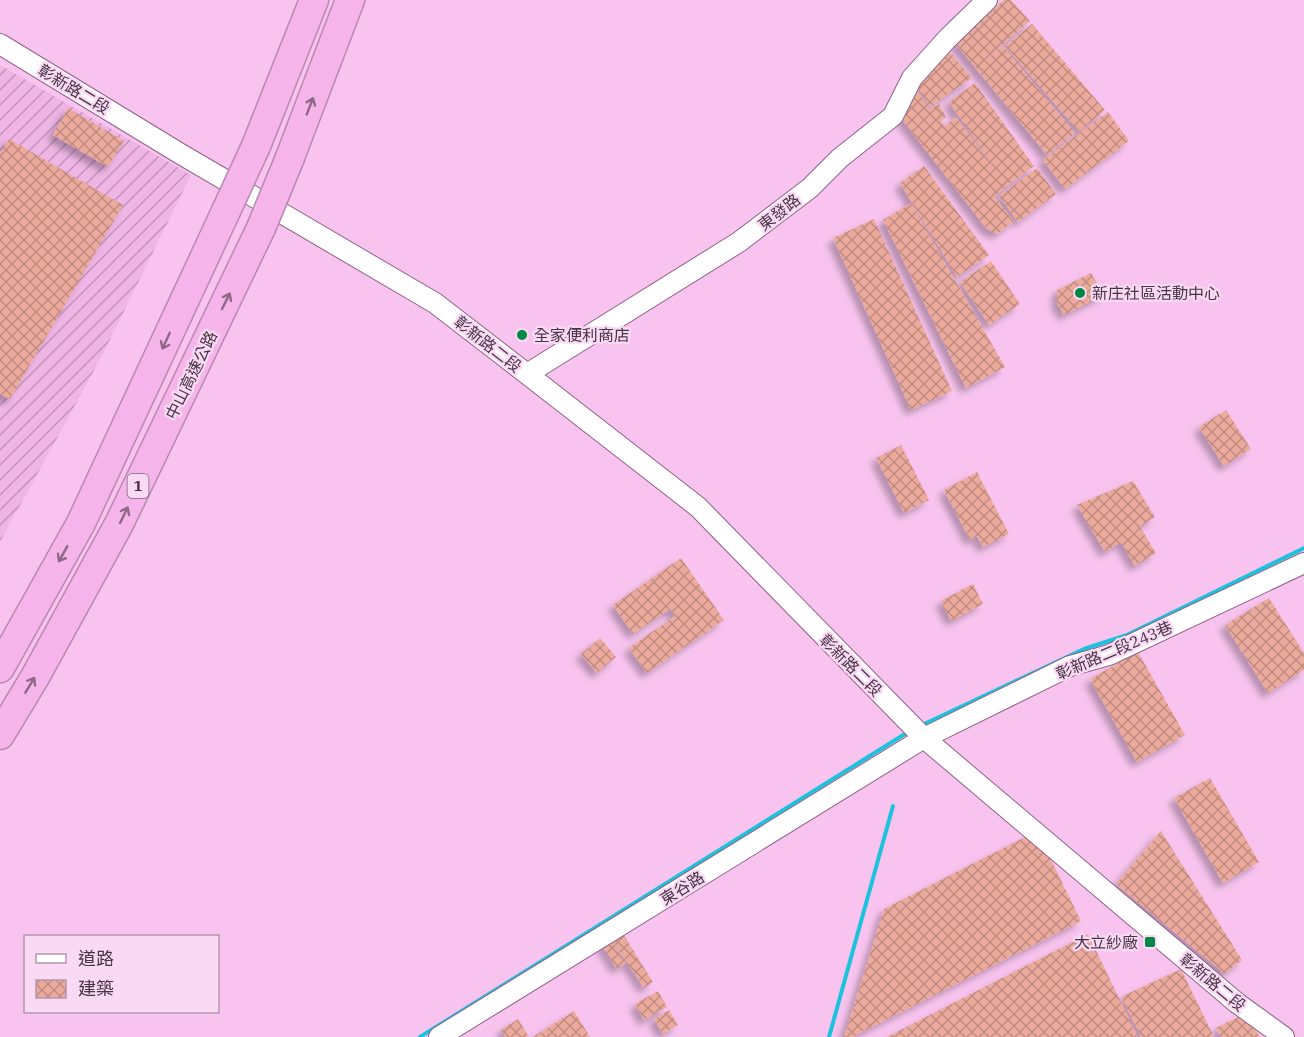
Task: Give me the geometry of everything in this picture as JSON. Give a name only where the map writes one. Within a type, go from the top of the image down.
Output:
[{"type":"highway","name":"1","points":[[0,668],[81,522],[256,146],[314,0]]},
{"type":"highway","name":"中山高速公路","points":[[0,735],[35,677],[119,524],[261,228],[350,0]]},
{"type":"street","name":"東發路","points":[[527,374],[739,242],[810,188],[840,158],[893,116],[912,78],[947,39],[987,0]]},
{"type":"street","name":"彰新路二段","points":[[0,44],[179,153],[435,303],[527,374],[698,507],[918,732],[1237,1003],[1284,1037]]},
{"type":"street","name":"彰新路二段243巷","points":[[918,732],[1070,666],[1108,656],[1304,563]]},
{"type":"street","name":"東谷路","points":[[439,1037],[918,732]]},
{"type":"shaded area","points":[[0,65],[191,175],[102,356],[0,542]]},
{"type":"building","points":[[1004,0],[1011,0],[1030,21],[980,64],[1003,46],[1075,133],[1047,155],[955,43]]},
{"type":"building","points":[[1032,24],[1105,110],[1079,132],[1005,46]]},
{"type":"building","points":[[949,51],[972,78],[930,107],[917,86]]},
{"type":"building","points":[[975,83],[1034,166],[994,197],[1014,221],[997,234],[986,228],[904,122],[902,113],[917,89],[929,109],[939,104],[946,117],[941,121],[944,127],[956,117],[999,174],[949,102]]},
{"type":"building","points":[[68,108],[124,141],[108,167],[53,135]]},
{"type":"building","points":[[1108,112],[1129,141],[1065,189],[1043,160]]},
{"type":"building","points":[[9,139],[123,205],[10,399],[0,394],[0,153]]},
{"type":"building","points":[[924,166],[989,255],[957,277],[900,183]]},
{"type":"building","points":[[1037,168],[1056,194],[1018,222],[999,196]]},
{"type":"building","points":[[911,203],[1005,367],[966,388],[883,220]]},
{"type":"building","points":[[874,219],[952,391],[911,410],[833,238]]},
{"type":"building","points":[[991,261],[1020,304],[989,325],[960,282]]},
{"type":"building","name":"新庄社區活動中心","points":[[1091,273],[1104,295],[1064,315],[1057,303],[1057,290]]},
{"type":"building","points":[[1226,410],[1251,449],[1224,466],[1199,427]]},
{"type":"building","points":[[901,445],[929,500],[904,513],[876,458]]},
{"type":"building","points":[[977,472],[1009,534],[983,547],[977,536],[970,540],[944,490]]},
{"type":"building","points":[[1133,481],[1155,517],[1140,527],[1156,553],[1135,566],[1121,542],[1105,552],[1077,505]]},
{"type":"building","points":[[681,558],[724,620],[647,673],[629,648],[675,616],[670,609],[633,634],[613,605]]},
{"type":"building","points":[[973,584],[983,604],[951,621],[941,601]]},
{"type":"building","points":[[1269,598],[1304,653],[1304,670],[1268,693],[1225,625]]},
{"type":"building","points":[[600,638],[616,657],[597,673],[581,654]]},
{"type":"building","points":[[1138,652],[1185,735],[1137,762],[1090,679]]},
{"type":"building","points":[[1210,778],[1259,862],[1223,883],[1174,798]]},
{"type":"building","points":[[1161,831],[1242,960],[1225,974],[1116,884]]},
{"type":"building","points":[[1025,837],[1049,856],[1081,921],[852,1037],[844,1037],[884,909]]},
{"type":"building","points":[[620,929],[653,982],[644,988],[610,936]]},
{"type":"building","points":[[1088,934],[1138,1037],[887,1037]]},
{"type":"building","points":[[609,936],[626,963],[617,969],[600,942]]},
{"type":"building","points":[[1181,969],[1214,1037],[1141,1037],[1121,997]]},
{"type":"building","points":[[658,991],[667,1007],[644,1020],[635,1004]]},
{"type":"building","points":[[669,1010],[678,1025],[663,1034],[654,1019]]},
{"type":"building","points":[[574,1011],[590,1037],[533,1037]]},
{"type":"building","points":[[1238,1017],[1255,1029],[1260,1037],[1221,1037],[1216,1028]]},
{"type":"building","points":[[518,1019],[529,1037],[506,1037],[501,1030]]},
{"type":"waterway","points":[[920,726],[1084,649],[1127,635],[1304,548]]},
{"type":"waterway","points":[[420,1037],[908,732]]},
{"type":"waterway","points":[[829,1037],[893,806]]},
{"type":"place","name":"新庄社區活動中心","points":[[1080,293]]},
{"type":"place","name":"全家便利商店","points":[[522,335]]},
{"type":"place","name":"大立紗廠","points":[[1150,942]]}]
